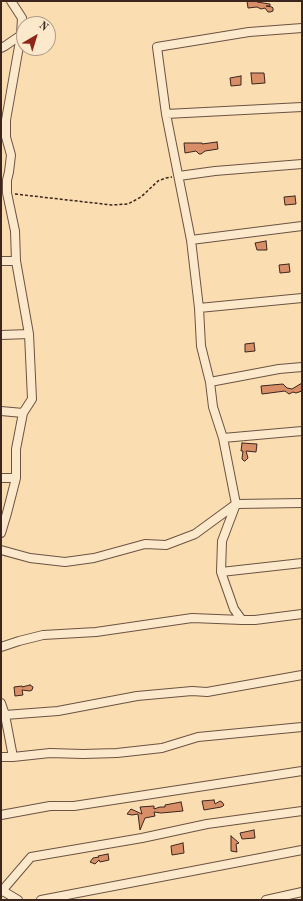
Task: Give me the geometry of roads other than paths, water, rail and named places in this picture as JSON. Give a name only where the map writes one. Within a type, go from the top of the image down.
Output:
[{"type":"street","points":[[11,1],[21,16]]},
{"type":"street","points":[[242,620],[234,609],[221,572],[222,541],[236,504],[223,438],[213,408],[210,382],[201,346],[199,308],[191,240],[166,114],[157,47],[249,32],[302,28]]},
{"type":"street","points":[[1,48],[16,38]]},
{"type":"street","points":[[1,533],[16,478],[16,449],[23,413],[32,398],[29,334],[16,261],[15,231],[4,194],[9,172],[10,154],[3,121],[17,56]]},
{"type":"street","points":[[166,114],[302,107]]},
{"type":"street","points":[[179,176],[215,170],[302,164]]},
{"type":"street","points":[[191,240],[302,226]]},
{"type":"street","points":[[1,261],[16,261]]},
{"type":"street","points":[[199,308],[302,298]]},
{"type":"street","points":[[1,335],[29,334]]},
{"type":"street","points":[[210,382],[279,369],[302,367]]},
{"type":"street","points":[[1,412],[23,413]]},
{"type":"street","points":[[223,438],[302,431]]},
{"type":"street","points":[[1,478],[16,478]]},
{"type":"street","points":[[1,550],[30,558],[65,562],[94,558],[145,544],[166,545],[195,534],[236,504],[302,503]]},
{"type":"street","points":[[221,572],[302,563]]},
{"type":"street","points":[[1,647],[43,635],[96,632],[192,618],[255,620],[302,614]]},
{"type":"street","points":[[3,715],[58,711],[138,696],[192,691],[207,692],[302,675]]},
{"type":"street","points":[[1,703],[12,757]]},
{"type":"street","points":[[1,757],[50,753],[117,753],[162,748],[198,737],[302,727]]},
{"type":"street","points":[[1,815],[50,806],[74,806],[302,771]]},
{"type":"street","points":[[18,900],[2,892],[30,857],[142,838],[207,824],[302,811]]},
{"type":"street","points":[[41,900],[302,850]]},
{"type":"street","points":[[266,900],[302,892]]}]
